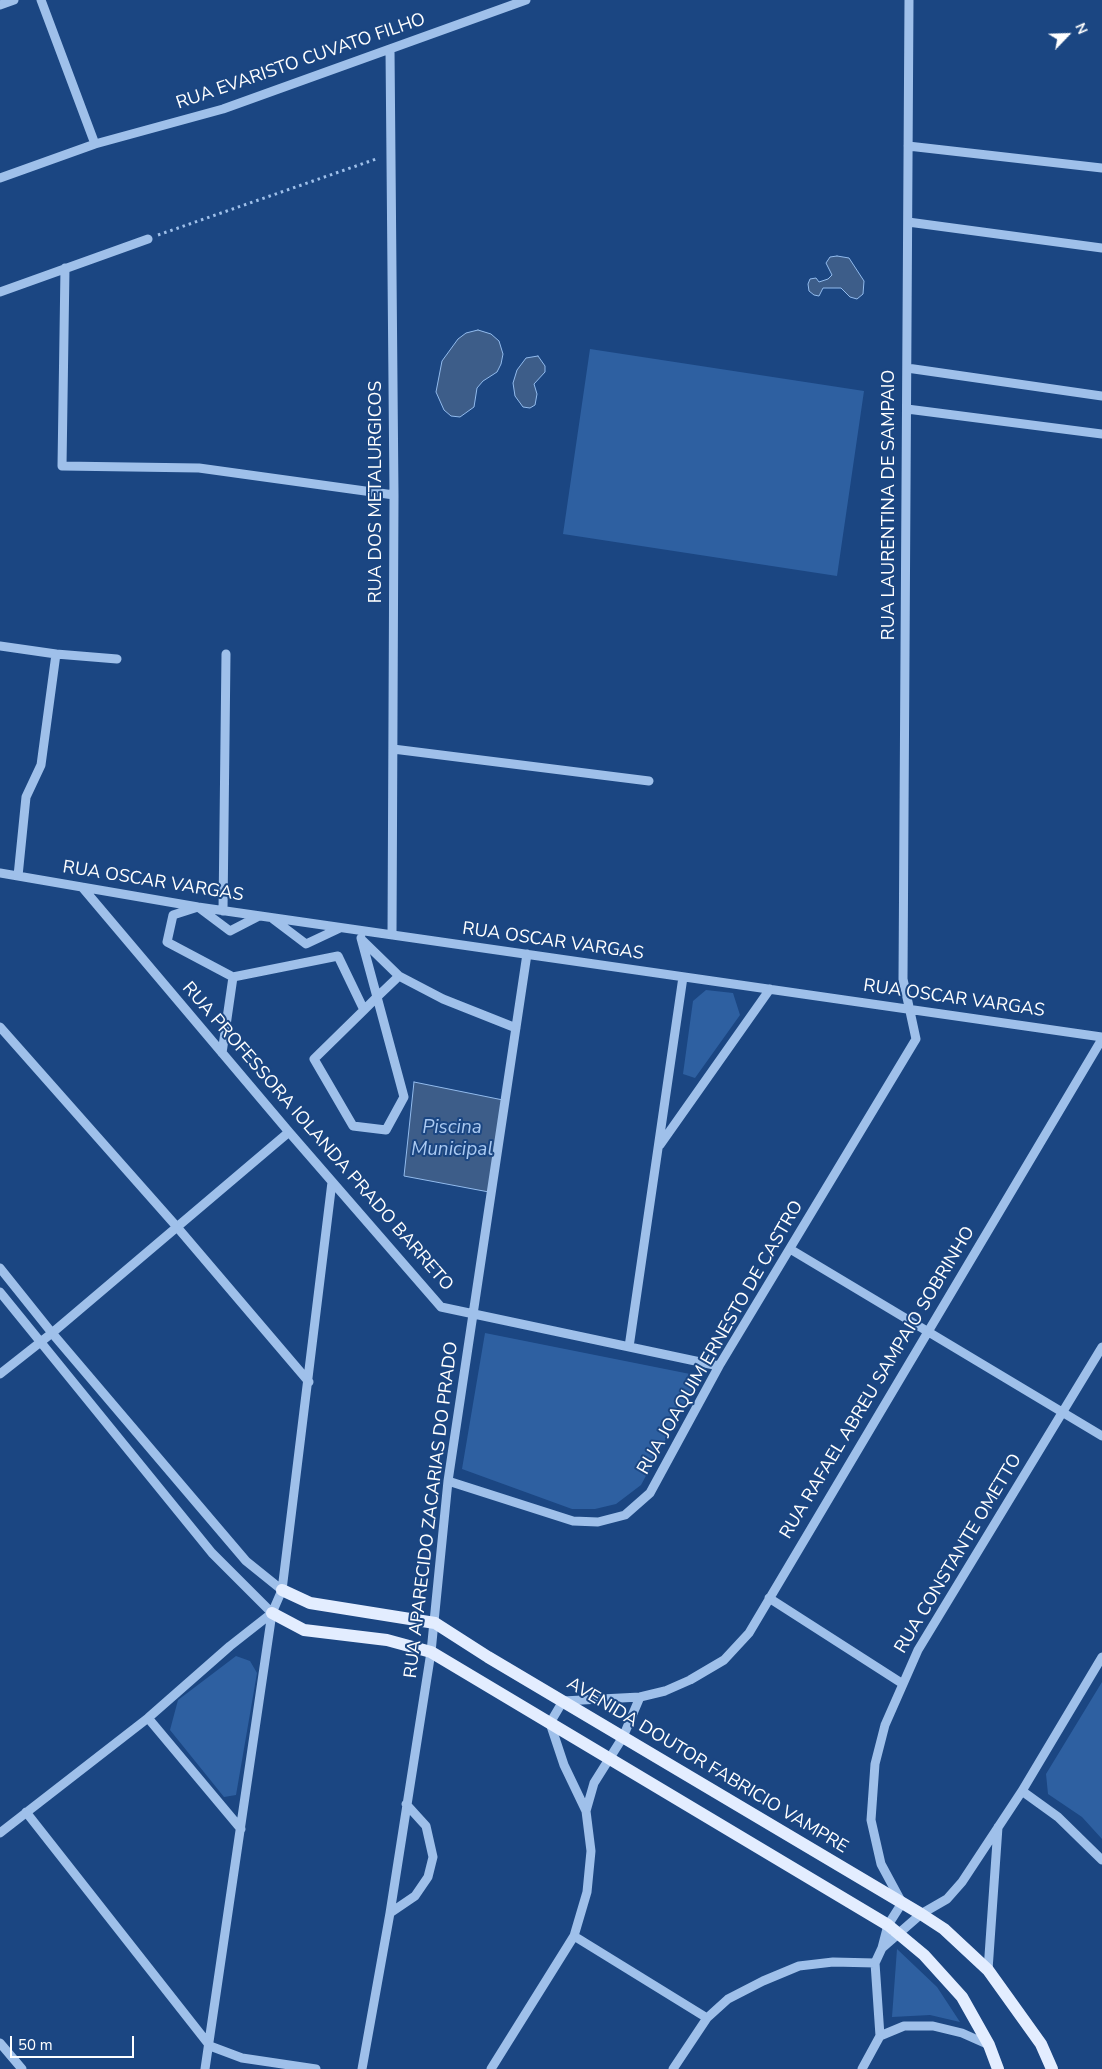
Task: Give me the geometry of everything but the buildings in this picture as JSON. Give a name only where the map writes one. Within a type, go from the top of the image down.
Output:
[{"type":"main road","name":"AVENIDA DOUTOR FABRICIO VAMPRE","points":[[282,1590],[310,1603],[435,1623],[921,1914],[944,1929],[988,1970],[1041,2044],[1052,2069]]},
{"type":"main road","points":[[272,1613],[304,1630],[387,1640],[432,1652],[888,1925],[924,1955],[962,1997],[989,2045],[998,2069]]},
{"type":"street","points":[[0,5],[14,0]]},
{"type":"street","points":[[41,0],[95,144]]},
{"type":"street","name":"RUA EVARISTO CUVATO FILHO","points":[[0,178],[95,144],[223,109],[526,0]]},
{"type":"street","name":"RUA LAURENTINA DE SAMPAIO","points":[[909,0],[903,979],[909,1009]]},
{"type":"street","name":"RUA DOS METALURGICOS","points":[[390,49],[394,495],[392,935]]},
{"type":"street","points":[[908,146],[1102,168]]},
{"type":"street","points":[[908,222],[1102,248]]},
{"type":"street","points":[[0,292],[148,238]]},
{"type":"street","points":[[65,268],[62,466],[200,468],[394,495]]},
{"type":"street","points":[[907,368],[1102,396]]},
{"type":"street","points":[[907,409],[1102,434]]},
{"type":"street","points":[[0,646],[56,654],[117,659]]},
{"type":"street","points":[[18,876],[26,797],[41,765],[56,654]]},
{"type":"street","points":[[222,911],[226,654]]},
{"type":"street","points":[[393,749],[649,781]]},
{"type":"street","name":"RUA OSCAR VARGAS","points":[[0,874],[222,911],[1102,1038]]},
{"type":"street","name":"RUA PROFESSORA IOLANDA PRADO BARRETO","points":[[82,887],[289,1132],[441,1307],[720,1366]]},
{"type":"street","points":[[259,916],[230,931],[198,907],[173,915],[167,942],[233,977],[338,956],[364,1010]]},
{"type":"street","points":[[271,918],[306,944],[340,928]]},
{"type":"street","points":[[351,929],[399,976],[443,998],[516,1028]]},
{"type":"street","points":[[361,938],[377,997],[404,1097],[386,1130],[353,1126],[314,1059],[377,997],[399,976]]},
{"type":"street","name":"RUA APARECIDO ZACARIAS DO PRADO","points":[[362,2069],[390,1913],[406,1804],[432,1652],[448,1481],[527,954]]},
{"type":"street","points":[[222,1053],[233,977]]},
{"type":"street","points":[[629,1347],[683,977]]},
{"type":"street","points":[[658,1147],[770,989]]},
{"type":"street","name":"RUA JOAQUIM ERNESTO DE CASTRO","points":[[448,1481],[573,1521],[598,1522],[625,1515],[650,1492],[720,1366],[916,1039],[909,1009]]},
{"type":"street","points":[[0,1027],[177,1227],[309,1382]]},
{"type":"street","name":"RUA RAFAEL ABREU SAMPAIO SOBRINHO","points":[[563,1701],[640,1697],[665,1691],[690,1680],[724,1660],[749,1633],[1102,1038]]},
{"type":"street","points":[[0,1374],[52,1333],[289,1132]]},
{"type":"street","points":[[205,2069],[242,1829],[272,1613],[282,1590],[332,1182]]},
{"type":"street","points":[[790,1249],[1102,1436]]},
{"type":"street","points":[[0,1268],[52,1333],[246,1561],[282,1590]]},
{"type":"street","points":[[0,1292],[212,1553],[272,1613]]},
{"type":"street","name":"RUA CONSTANTE OMETTO","points":[[902,1904],[881,1864],[871,1820],[874,1764],[885,1725],[918,1650],[1102,1347]]},
{"type":"street","points":[[769,1598],[903,1684]]},
{"type":"street","points":[[0,1833],[148,1718],[230,1646],[272,1613]]},
{"type":"street","points":[[882,1948],[921,1914],[948,1899],[962,1882],[1022,1791],[1102,1657]]},
{"type":"street","points":[[586,1811],[594,1783],[623,1737],[640,1697]]},
{"type":"street","points":[[491,2069],[574,1936],[587,1892],[591,1860],[586,1811],[564,1766],[550,1723],[563,1701]]},
{"type":"street","points":[[148,1718],[242,1829]]},
{"type":"street","points":[[1022,1791],[1058,1818],[1102,1860]]},
{"type":"street","points":[[390,1913],[415,1896],[428,1877],[433,1857],[426,1826],[406,1804]]},
{"type":"street","points":[[26,1812],[210,2046],[242,2058],[316,2069]]},
{"type":"street","points":[[988,1970],[998,1827]]},
{"type":"street","points":[[862,2069],[880,2036],[875,1963],[882,1948],[888,1925],[902,1904]]},
{"type":"street","points":[[574,1936],[707,2018]]},
{"type":"street","points":[[673,2069],[707,2018],[728,1999],[763,1981],[799,1966],[834,1962],[875,1963]]},
{"type":"street","points":[[880,2036],[904,2026],[933,2026],[962,2033],[989,2045]]},
{"type":"street","points":[[0,2043],[22,2069]]},
{"type":"path","points":[[148,238],[391,154]]},
{"type":"shaded area","points":[[590,349],[864,391],[837,576],[563,534]]},
{"type":"shaded area","points":[[706,990],[733,993],[740,1015],[695,1078],[683,1074],[693,1001]]},
{"type":"shaded area","points":[[485,1333],[700,1376],[641,1485],[616,1504],[595,1509],[572,1509],[462,1469]]},
{"type":"shaded area","points":[[236,1656],[250,1661],[257,1673],[236,1795],[224,1797],[170,1730],[178,1700]]},
{"type":"shaded area","points":[[1102,1682],[1102,1839],[1082,1817],[1048,1794],[1046,1774]]},
{"type":"shaded area","points":[[897,1949],[937,1987],[960,2022],[930,2015],[892,2017]]},
{"type":"water","points":[[830,257],[849,258],[864,281],[863,294],[857,299],[850,297],[841,288],[823,288],[819,296],[809,291],[808,284],[810,279],[816,278],[819,282],[828,279],[832,275],[826,263]]},
{"type":"water","points":[[478,330],[491,334],[499,341],[503,354],[501,364],[497,372],[483,381],[477,388],[474,407],[460,417],[451,416],[444,410],[436,392],[442,361],[458,339],[466,333]]},
{"type":"water","points":[[538,356],[545,366],[545,372],[534,384],[537,394],[535,405],[530,408],[523,407],[515,396],[513,383],[517,370],[526,358]]},
{"type":"water","name":"Piscina Municipal","points":[[414,1082],[503,1100],[489,1192],[404,1176]]}]
